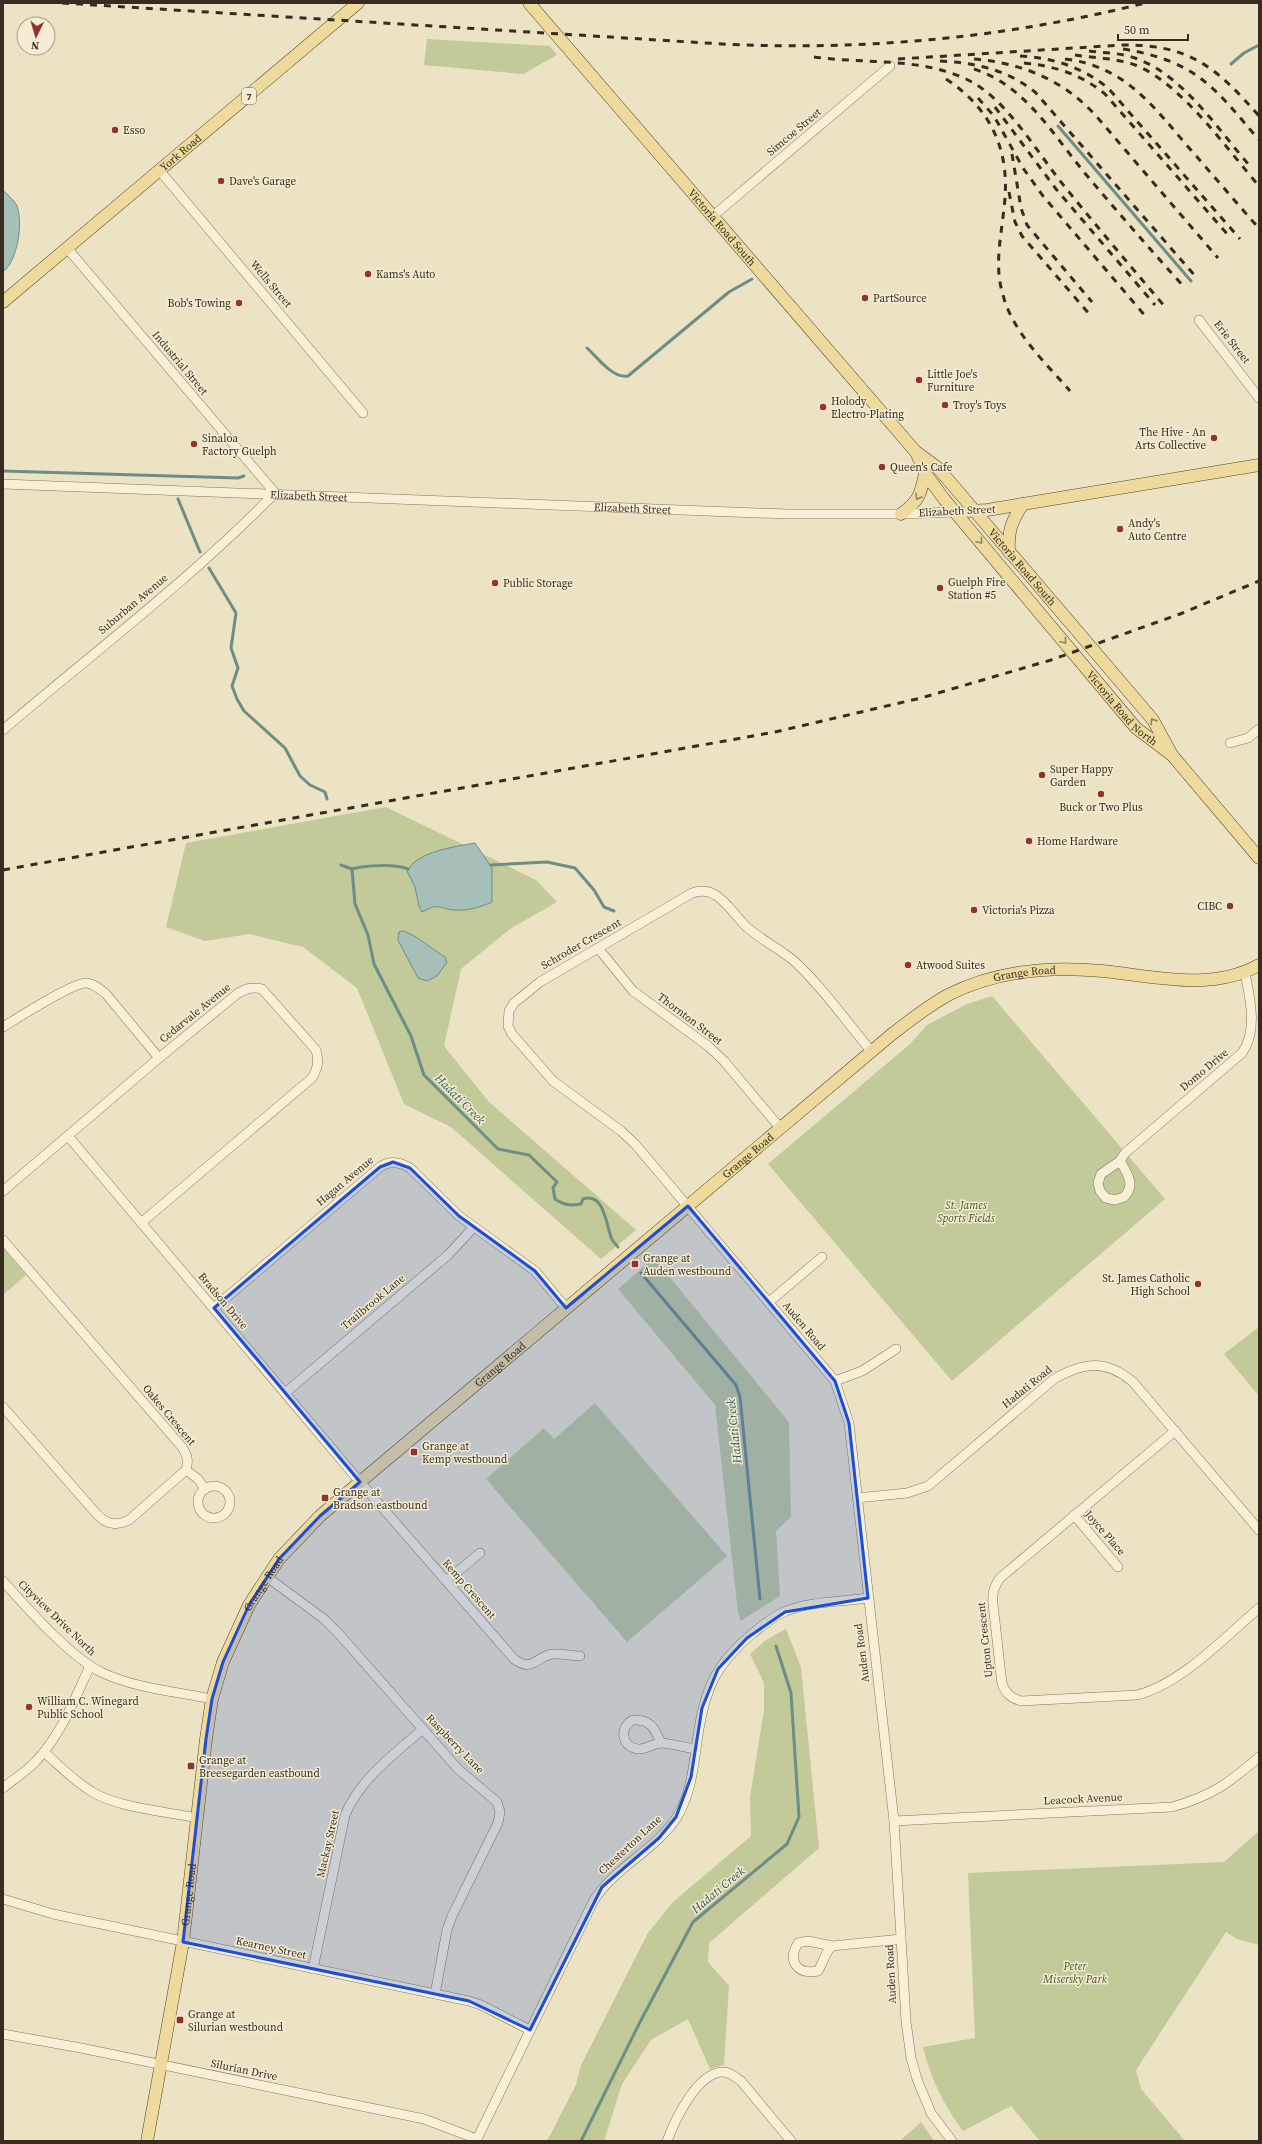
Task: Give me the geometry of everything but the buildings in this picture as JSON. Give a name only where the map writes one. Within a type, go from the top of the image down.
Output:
[{"type":"main road","name":"York Road","points":[[3,302],[358,3]]},
{"type":"main road","name":"Victoria Road South","points":[[529,3],[915,451],[938,468],[1093,651]]},
{"type":"main road","name":"Victoria Road South","points":[[915,451],[924,473],[955,512],[1078,657]]},
{"type":"main road","name":"Elizabeth Street","points":[[955,512],[974,511],[1023,504],[1259,465]]},
{"type":"main road","points":[[901,514],[911,506],[921,494],[924,473]]},
{"type":"main road","points":[[1009,552],[1008,533],[1014,518],[1023,504]]},
{"type":"main road","name":"Victoria Road North","points":[[1093,651],[1153,720],[1172,755],[1259,858]]},
{"type":"main road","name":"Victoria Road North","points":[[1078,657],[1136,728],[1172,755]]},
{"type":"main road","name":"Grange Road","points":[[147,2141],[183,1942],[212,1698],[223,1662],[236,1629],[249,1605],[267,1578],[293,1544],[320,1516],[566,1308],[915,1016],[948,995],[982,981],[1044,970],[1066,969],[1191,981],[1218,980],[1245,973],[1259,965]]},
{"type":"street","name":"Simcoe Street","points":[[714,216],[890,66]]},
{"type":"street","name":"Wells Street","points":[[160,171],[363,413]]},
{"type":"street","name":"Industrial Street","points":[[67,248],[275,493]]},
{"type":"street","name":"Erie Street","points":[[1200,320],[1259,398]]},
{"type":"street","name":"Elizabeth Street","points":[[3,484],[275,493],[780,514],[901,514],[955,512]]},
{"type":"street","name":"Suburban Avenue","points":[[3,730],[187,574],[246,522],[275,493]]},
{"type":"street","points":[[1230,743],[1248,738],[1259,729]]},
{"type":"street","name":"Schroder Crescent","points":[[688,1206],[635,1144],[621,1131],[552,1081],[512,1034],[508,1026],[509,1012],[514,1003],[540,982],[692,893],[699,890],[709,891],[719,896],[750,930],[799,966],[872,1052]]},
{"type":"street","name":"Thornton Street","points":[[598,948],[633,991],[708,1046],[724,1060],[781,1129]]},
{"type":"street","name":"Domo Drive","points":[[1120,1161],[1127,1152],[1242,1053],[1248,1046],[1250,1039],[1251,1007],[1245,973]]},
{"type":"street","points":[[3,1027],[72,988],[87,983],[97,987],[106,994],[159,1058]]},
{"type":"street","name":"Cedarvale Avenue","points":[[3,1191],[159,1058],[237,994],[245,989],[253,988],[262,990],[270,997],[316,1050],[319,1059],[318,1069],[312,1078],[142,1223]]},
{"type":"street","name":"Bradson Drive","points":[[68,1136],[360,1482]]},
{"type":"street","name":"Hagan Avenue","points":[[214,1308],[386,1163],[402,1164],[410,1168],[448,1206],[535,1271],[566,1308]]},
{"type":"street","name":"Auden Road","points":[[688,1206],[835,1381],[849,1423],[894,1821],[906,2021],[911,2058],[916,2079],[931,2113],[952,2141]]},
{"type":"street","name":"Trailbrook Lane","points":[[285,1393],[448,1255],[474,1226]]},
{"type":"street","name":"Oakes Crescent","points":[[3,1240],[182,1447],[187,1455],[188,1462],[186,1470]]},
{"type":"street","points":[[769,1302],[822,1257]]},
{"type":"street","points":[[835,1381],[862,1371],[896,1349]]},
{"type":"street","name":"Hadati Road","points":[[857,1498],[907,1493],[928,1486],[1054,1379],[1070,1370],[1088,1365],[1104,1366],[1119,1370],[1133,1382],[1259,1530]]},
{"type":"street","points":[[3,1407],[102,1521],[111,1524],[120,1524],[129,1520],[186,1470],[198,1479],[205,1489]]},
{"type":"street","name":"Upton Crescent","points":[[1175,1431],[1000,1578],[992,1594],[1002,1684],[1005,1692],[1012,1698],[1021,1701],[1137,1695],[1150,1692],[1167,1684],[1187,1670],[1259,1608]]},
{"type":"street","name":"Kemp Crescent","points":[[360,1482],[514,1659],[520,1664],[527,1665],[537,1662],[549,1654],[580,1656]]},
{"type":"street","name":"Joyce Place","points":[[1074,1516],[1118,1567]]},
{"type":"street","points":[[446,1581],[480,1553]]},
{"type":"street","name":"Raspberry Lane","points":[[267,1578],[324,1618],[458,1769],[491,1795],[497,1802],[500,1812],[498,1823],[452,1916],[447,1930],[435,1994]]},
{"type":"street","name":"Cityview Drive North","points":[[3,1581],[36,1617],[90,1666],[117,1678],[212,1698]]},
{"type":"street","name":"Chesterton Lane","points":[[476,2140],[602,1887],[658,1838],[676,1817],[686,1798],[702,1708],[708,1688],[718,1669],[747,1638],[766,1622],[785,1612],[806,1606],[868,1598]]},
{"type":"street","points":[[3,1788],[36,1762],[44,1752],[58,1730],[90,1666]]},
{"type":"street","name":"Mackay Street","points":[[313,1969],[345,1815],[352,1799],[365,1780],[423,1729]]},
{"type":"street","points":[[661,1743],[695,1749]]},
{"type":"street","points":[[44,1752],[85,1787],[103,1797],[121,1803],[197,1818]]},
{"type":"street","name":"Leacock Avenue","points":[[894,1821],[1172,1807],[1196,1800],[1215,1791],[1259,1756]]},
{"type":"street","name":"Kearney Street","points":[[3,1899],[53,1914],[481,2005],[530,2030]]},
{"type":"street","points":[[832,1946],[901,1939]]},
{"type":"street","name":"Silurian Drive","points":[[3,2034],[81,2048],[424,2119],[476,2140]]},
{"type":"street","points":[[667,2141],[680,2110],[704,2081],[711,2075],[723,2072],[732,2074],[741,2081],[791,2141]]},
{"type":"highlighted area","points":[[393,1162],[410,1168],[459,1216],[535,1271],[566,1308],[688,1206],[835,1381],[849,1423],[868,1598],[785,1612],[747,1638],[718,1669],[702,1708],[691,1777],[676,1817],[659,1838],[602,1887],[530,2030],[469,2001],[183,1942],[206,1739],[212,1699],[223,1662],[249,1605],[279,1559],[320,1516],[360,1482],[214,1308],[380,1167]]},
{"type":"green space","points":[[427,39],[550,46],[557,55],[523,74],[424,65]]},
{"type":"green space","points":[[386,807],[536,880],[557,902],[510,929],[461,969],[444,1046],[489,1102],[636,1230],[601,1259],[451,1127],[404,1104],[357,988],[303,947],[249,934],[205,941],[166,927],[186,843]]},
{"type":"green space","name":"St. James Sports Fields","points":[[992,996],[1165,1199],[952,1381],[768,1164],[910,1044],[927,1025],[967,1004]]},
{"type":"green space","points":[[3,1248],[26,1275],[3,1295]]},
{"type":"green space","points":[[654,1258],[789,1422],[791,1517],[776,1531],[780,1596],[741,1621],[738,1613],[715,1405],[618,1289]]},
{"type":"green space","points":[[1259,1327],[1259,1396],[1224,1354]]},
{"type":"green space","points":[[595,1403],[727,1556],[627,1642],[486,1479],[544,1428],[554,1439]]},
{"type":"green space","points":[[786,1629],[801,1667],[819,1848],[709,1943],[708,1962],[729,1986],[724,2065],[710,2069],[688,2019],[651,2040],[622,2084],[604,2141],[547,2141],[576,2085],[581,2065],[648,1933],[673,1902],[751,1836],[750,1797],[764,1710],[764,1683],[750,1654],[766,1640]]},
{"type":"green space","name":"Peter Misersky Park","points":[[1259,1831],[1259,1945],[1237,1939],[1226,1932],[1136,2070],[1141,2089],[1185,2141],[1040,2141],[1011,2106],[963,2131],[949,2111],[938,2091],[923,2047],[975,2038],[968,1873],[1224,1862]]},
{"type":"green space","points":[[921,2122],[934,2141],[900,2141]]},
{"type":"water","points":[[3,190],[17,206],[19,213],[19,231],[16,250],[8,266],[3,272]]},
{"type":"water","points":[[475,843],[492,868],[492,902],[470,909],[455,910],[432,907],[422,912],[419,906],[415,887],[407,871],[412,864],[428,854],[437,851]]},
{"type":"water","points":[[403,931],[419,939],[445,957],[447,962],[437,976],[427,981],[418,978],[398,940],[399,932]]},
{"type":"waterway","points":[[1231,64],[1244,53],[1259,45]]},
{"type":"waterway","points":[[1058,126],[1191,281]]},
{"type":"waterway","points":[[587,348],[611,371],[622,376],[628,376],[729,292],[752,279]]},
{"type":"waterway","points":[[3,471],[238,478],[244,476]]},
{"type":"waterway","points":[[178,499],[200,552]]},
{"type":"waterway","points":[[209,568],[236,613],[231,648],[238,668],[232,686],[237,699],[244,711],[285,748],[300,776],[310,785],[325,792],[327,799]]},
{"type":"waterway","points":[[491,865],[547,862],[575,868],[594,890],[604,907],[614,911]]},
{"type":"waterway","name":"Hadati Creek","points":[[341,865],[352,869],[355,904],[368,935],[374,964],[411,1036],[424,1075],[498,1149],[529,1155],[557,1182],[553,1188],[555,1199],[561,1203],[570,1205],[581,1204],[583,1199],[590,1198],[596,1200],[603,1210],[613,1241],[618,1247]]},
{"type":"waterway","points":[[352,869],[380,866],[396,866],[408,869]]},
{"type":"waterway","name":"Hadati Creek","points":[[641,1273],[736,1385],[740,1397],[760,1599]]},
{"type":"waterway","name":"Hadati Creek","points":[[581,2141],[639,2024],[693,1922],[787,1844],[799,1817],[791,1693],[776,1646]]},
{"type":"railway","points":[[62,3],[722,44],[776,46],[882,43],[988,33],[1093,15],[1145,3]]},
{"type":"railway","points":[[898,59],[1122,45],[1166,49],[1184,54],[1215,72],[1244,99],[1259,116]]},
{"type":"railway","points":[[1123,49],[1148,54],[1169,61],[1202,79],[1229,105],[1259,140]]},
{"type":"railway","points":[[1089,51],[1130,56],[1152,66],[1169,77],[1212,119],[1249,165]]},
{"type":"railway","points":[[1075,55],[1105,58],[1135,65],[1152,74],[1169,86],[1202,118],[1259,186]]},
{"type":"railway","points":[[1020,56],[1056,61],[1088,74],[1108,88],[1240,239]]},
{"type":"railway","points":[[814,57],[891,62],[929,67],[966,79],[981,88],[995,99],[1020,127],[1054,173],[1102,233],[1166,308]]},
{"type":"railway","points":[[974,59],[992,61],[1025,69],[1056,83],[1071,93],[1097,117],[1218,258]]},
{"type":"railway","points":[[1065,59],[1086,63],[1105,70],[1136,90],[1150,103],[1256,225]]},
{"type":"railway","points":[[940,61],[966,63],[990,69],[1013,78],[1035,92],[1196,277]]},
{"type":"railway","points":[[1024,63],[1046,66],[1067,72],[1086,81],[1105,94],[1228,235]]},
{"type":"railway","points":[[974,69],[993,77],[1009,87],[1038,114],[1101,192],[1184,287]]},
{"type":"railway","points":[[946,79],[976,104],[987,119],[995,134],[1001,151],[1005,188],[999,252],[999,273],[1000,284],[1008,309],[1014,322],[1040,358],[1070,391]]},
{"type":"railway","points":[[978,98],[994,116],[1023,168],[1043,196],[1147,318]]},
{"type":"railway","points":[[995,107],[1056,189],[1155,305]]},
{"type":"railway","points":[[1012,154],[1021,208],[1027,225],[1092,302]]},
{"type":"railway","points":[[1009,192],[1015,222],[1022,236],[1091,316]]},
{"type":"railway","points":[[3,870],[775,732],[921,698],[1051,660],[1180,614],[1259,581]]},
{"type":"place","name":"Esso","points":[[115,130]]},
{"type":"place","name":"Dave's Garage","points":[[221,181]]},
{"type":"place","name":"Kams's Auto","points":[[368,274]]},
{"type":"place","name":"PartSource","points":[[865,298]]},
{"type":"place","name":"Bob's Towing","points":[[239,303]]},
{"type":"place","name":"Little Joe's Furniture","points":[[919,380]]},
{"type":"place","name":"Troy's Toys","points":[[945,405]]},
{"type":"place","name":"Holody Electro-Plating","points":[[823,407]]},
{"type":"place","name":"The Hive - An Arts Collective","points":[[1214,438]]},
{"type":"place","name":"Sinaloa Factory Guelph","points":[[194,444]]},
{"type":"place","name":"Queen's Cafe","points":[[882,467]]},
{"type":"place","name":"Andy's Auto Centre","points":[[1120,529]]},
{"type":"place","name":"Public Storage","points":[[495,583]]},
{"type":"place","name":"Guelph Fire Station #5","points":[[940,588]]},
{"type":"place","name":"Super Happy Garden","points":[[1042,775]]},
{"type":"place","name":"Buck or Two Plus","points":[[1101,794]]},
{"type":"place","name":"Home Hardware","points":[[1029,841]]},
{"type":"place","name":"CIBC","points":[[1230,906]]},
{"type":"place","name":"Victoria's Pizza","points":[[974,910]]},
{"type":"place","name":"Atwood Suites","points":[[908,965]]},
{"type":"place","name":"Grange at Auden westbound","points":[[635,1264]]},
{"type":"place","name":"St. James Catholic High School","points":[[1198,1284]]},
{"type":"place","name":"Grange at Kemp westbound","points":[[414,1452]]},
{"type":"place","name":"Grange at Bradson eastbound","points":[[325,1498]]},
{"type":"place","name":"William C. Winegard Public School","points":[[29,1707]]},
{"type":"place","name":"Grange at Breesegarden eastbound","points":[[191,1766]]},
{"type":"place","name":"Grange at Silurian westbound","points":[[180,2020]]}]
